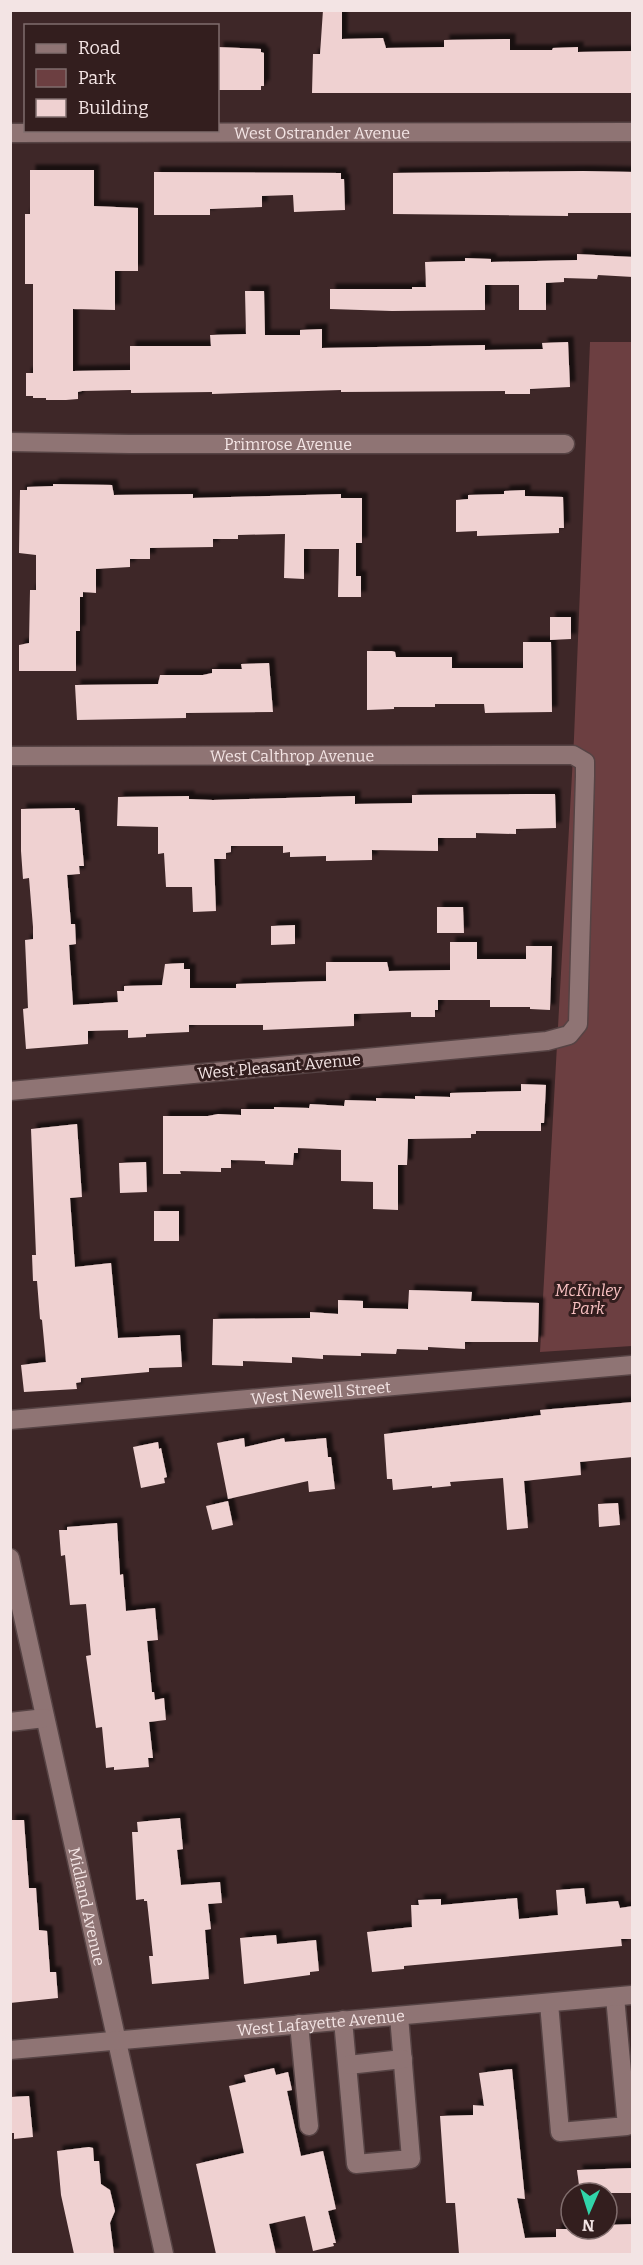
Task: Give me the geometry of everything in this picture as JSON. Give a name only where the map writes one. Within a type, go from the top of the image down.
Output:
[{"type":"street","name":"West Ostrander Avenue","points":[[10,133],[633,132]]},
{"type":"street","name":"Primrose Avenue","points":[[10,442],[565,444]]},
{"type":"street","name":"West Calthrop Avenue","points":[[10,756],[573,755]]},
{"type":"street","name":"West Pleasant Avenue","points":[[10,1091],[548,1041],[569,1035],[578,1024],[585,776],[585,762],[573,755]]},
{"type":"street","name":"West Newell Street","points":[[10,1420],[633,1365]]},
{"type":"street","name":"Midland Avenue","points":[[10,1558],[164,2254]]},
{"type":"street","points":[[10,1722],[45,1718]]},
{"type":"street","points":[[549,2003],[560,2132],[627,2126],[624,1996]]},
{"type":"street","name":"West Lafayette Avenue","points":[[10,2050],[624,1996]]},
{"type":"street","points":[[344,2020],[356,2164],[411,2159],[399,2016]]},
{"type":"street","points":[[298,2024],[309,2126]]},
{"type":"street","points":[[348,2065],[402,2059]]},
{"type":"green space","name":"McKinley Park","points":[[590,342],[632,342],[632,1346],[540,1352],[574,738]]},
{"type":"building","points":[[323,10],[342,10],[342,39],[383,38],[386,48],[444,47],[444,40],[510,39],[510,50],[552,50],[553,48],[578,47],[578,52],[633,51],[633,93],[312,93],[313,54],[320,54]]},
{"type":"building","points":[[219,47],[261,49],[264,53],[264,86],[261,86],[261,90],[219,90]]},
{"type":"building","points":[[30,170],[94,170],[94,206],[138,208],[138,271],[115,271],[115,310],[73,309],[73,371],[130,370],[130,346],[211,346],[210,335],[246,334],[245,291],[264,291],[265,335],[300,335],[300,330],[322,329],[322,348],[485,345],[485,350],[543,349],[542,343],[568,342],[570,387],[530,389],[530,394],[505,394],[505,391],[341,392],[341,390],[212,394],[212,392],[131,393],[131,390],[82,391],[78,392],[78,399],[66,400],[46,400],[46,398],[26,396],[26,373],[33,373],[33,284],[25,284],[25,214],[30,214]]},
{"type":"building","points":[[154,172],[341,173],[341,179],[344,179],[345,210],[294,212],[293,195],[262,196],[262,207],[210,209],[210,215],[154,215]]},
{"type":"building","points":[[633,172],[632,213],[568,213],[568,216],[393,214],[393,173]]},
{"type":"building","points":[[577,254],[633,257],[633,277],[598,275],[597,279],[564,278],[564,282],[546,283],[546,310],[519,310],[519,285],[485,285],[485,310],[330,309],[330,289],[426,287],[425,262],[465,261],[465,258],[491,259],[491,262],[577,260]]},
{"type":"building","points":[[53,484],[112,485],[114,495],[193,494],[193,498],[341,494],[341,498],[362,498],[362,543],[356,543],[356,576],[361,576],[361,597],[338,597],[339,549],[304,549],[304,579],[284,578],[285,534],[238,535],[238,539],[213,539],[213,547],[150,548],[150,559],[130,559],[130,567],[96,569],[96,593],[83,592],[83,597],[80,597],[80,631],[76,631],[76,671],[19,671],[19,645],[29,643],[30,590],[36,590],[36,555],[19,553],[20,490],[27,490],[27,487],[53,486]]},
{"type":"building","points":[[525,490],[525,496],[563,497],[564,528],[559,528],[559,533],[477,536],[477,531],[456,532],[456,500],[468,499],[468,495],[504,494],[504,491]]},
{"type":"building","points":[[550,617],[571,617],[571,639],[550,640]]},
{"type":"building","points":[[523,642],[551,642],[552,712],[485,713],[484,704],[435,704],[435,707],[394,707],[394,709],[367,710],[367,651],[392,651],[395,652],[396,657],[452,657],[452,668],[523,668]]},
{"type":"building","points":[[269,663],[273,712],[186,713],[186,718],[77,720],[75,685],[158,684],[160,675],[203,675],[212,673],[212,669],[242,669],[241,664]]},
{"type":"building","points":[[555,794],[556,828],[516,829],[516,834],[476,833],[476,838],[438,838],[438,851],[372,850],[372,860],[326,861],[326,856],[290,857],[290,852],[283,853],[283,846],[231,846],[231,852],[226,853],[226,859],[214,859],[216,911],[193,912],[192,887],[166,887],[164,853],[158,854],[158,827],[117,826],[118,797],[189,796],[189,799],[213,800],[355,796],[355,804],[412,803],[412,795]]},
{"type":"building","points":[[75,808],[79,810],[84,866],[79,866],[80,874],[67,875],[71,924],[75,924],[76,944],[69,945],[73,1005],[118,1002],[117,991],[124,991],[124,986],[162,985],[165,964],[184,963],[184,969],[190,969],[190,988],[236,988],[236,984],[326,981],[326,962],[387,962],[389,971],[450,970],[450,942],[477,942],[477,959],[526,959],[526,946],[552,946],[550,1010],[530,1009],[530,1007],[490,1007],[490,1000],[438,1000],[435,1017],[411,1017],[411,1012],[354,1014],[354,1026],[263,1030],[263,1025],[189,1025],[189,1032],[146,1034],[146,1037],[128,1038],[128,1030],[88,1031],[88,1044],[26,1049],[23,1009],[28,1008],[25,940],[33,939],[33,927],[29,878],[23,879],[21,809]]},
{"type":"building","points":[[437,907],[463,907],[464,933],[437,933]]},
{"type":"building","points":[[295,925],[295,944],[271,945],[271,926]]},
{"type":"building","points":[[521,1084],[546,1085],[544,1123],[541,1123],[541,1131],[476,1131],[476,1134],[471,1134],[471,1138],[408,1139],[407,1165],[398,1165],[398,1210],[373,1209],[373,1182],[341,1181],[341,1150],[298,1148],[298,1153],[294,1153],[293,1165],[231,1160],[231,1168],[221,1168],[221,1172],[180,1171],[181,1174],[163,1174],[163,1116],[241,1115],[241,1109],[309,1108],[310,1104],[344,1106],[345,1100],[376,1101],[376,1098],[415,1099],[415,1096],[450,1097],[450,1093],[521,1091]]},
{"type":"building","points":[[77,1124],[82,1197],[70,1198],[75,1267],[111,1263],[118,1338],[180,1335],[182,1367],[149,1368],[149,1372],[81,1378],[81,1382],[76,1383],[77,1389],[24,1392],[21,1365],[46,1362],[37,1281],[33,1281],[32,1255],[36,1255],[31,1129]]},
{"type":"building","points":[[146,1162],[147,1192],[120,1193],[119,1163]]},
{"type":"building","points":[[154,1211],[179,1211],[179,1241],[154,1241]]},
{"type":"building","points":[[409,1290],[472,1292],[471,1301],[539,1303],[538,1342],[465,1342],[465,1349],[428,1347],[428,1350],[397,1349],[396,1354],[323,1355],[323,1359],[292,1357],[292,1363],[243,1361],[243,1366],[212,1365],[213,1319],[310,1318],[310,1312],[338,1314],[338,1300],[363,1301],[363,1308],[408,1309]]},
{"type":"building","points":[[633,1402],[633,1457],[580,1462],[581,1475],[524,1481],[528,1528],[507,1530],[503,1478],[450,1482],[451,1486],[393,1490],[392,1479],[387,1479],[384,1434],[541,1415],[540,1410]]},
{"type":"building","points":[[244,1438],[245,1447],[284,1438],[285,1442],[326,1438],[335,1489],[309,1492],[308,1481],[228,1499],[217,1443]]},
{"type":"building","points":[[158,1442],[167,1477],[164,1478],[165,1483],[141,1488],[133,1447]]},
{"type":"building","points":[[228,1501],[233,1525],[212,1530],[206,1506]]},
{"type":"building","points":[[618,1503],[620,1525],[599,1527],[598,1504]]},
{"type":"building","points":[[117,1523],[120,1575],[123,1574],[126,1611],[155,1608],[158,1640],[147,1641],[152,1692],[154,1692],[155,1700],[164,1698],[166,1720],[149,1722],[153,1758],[148,1758],[149,1767],[114,1770],[114,1767],[106,1768],[102,1727],[96,1728],[86,1656],[91,1655],[86,1604],[70,1605],[65,1555],[61,1556],[59,1530],[67,1530],[67,1527]]},
{"type":"building","points":[[180,1818],[183,1849],[177,1850],[181,1885],[220,1882],[222,1903],[208,1904],[211,1929],[205,1930],[209,1979],[152,1984],[149,1956],[153,1956],[147,1901],[136,1900],[132,1832],[138,1832],[137,1822]]},
{"type":"building","points":[[10,1820],[24,1820],[29,1888],[36,1888],[39,1930],[47,1931],[50,1972],[56,1972],[58,1998],[10,2003]]},
{"type":"building","points":[[584,1888],[586,1904],[618,1901],[620,1908],[633,1906],[633,1939],[621,1939],[622,1946],[404,1966],[404,1969],[372,1972],[367,1932],[412,1927],[411,1905],[419,1905],[418,1900],[441,1899],[441,1905],[517,1898],[519,1919],[558,1915],[556,1890]]},
{"type":"building","points":[[276,1935],[277,1944],[316,1940],[319,1971],[310,1972],[310,1975],[244,1984],[240,1938]]},
{"type":"building","points":[[274,2068],[276,2075],[288,2072],[292,2090],[287,2091],[301,2156],[323,2151],[336,2209],[328,2211],[336,2243],[333,2243],[334,2246],[313,2251],[305,2216],[269,2224],[276,2254],[216,2254],[196,2164],[244,2153],[229,2086],[246,2082],[244,2075]]},
{"type":"building","points":[[512,2069],[525,2199],[517,2198],[525,2238],[556,2237],[556,2229],[559,2229],[559,2241],[619,2241],[619,2225],[633,2224],[633,2254],[459,2254],[455,2203],[446,2203],[440,2116],[473,2115],[473,2105],[484,2106],[479,2073]]},
{"type":"building","points":[[29,2096],[33,2137],[14,2139],[14,2133],[10,2133],[10,2097]]},
{"type":"building","points":[[93,2148],[94,2161],[99,2161],[101,2184],[110,2190],[115,2211],[110,2223],[114,2254],[74,2254],[61,2195],[57,2151]]},
{"type":"building","points":[[633,2168],[633,2193],[619,2193],[619,2181],[578,2181],[577,2170]]}]
